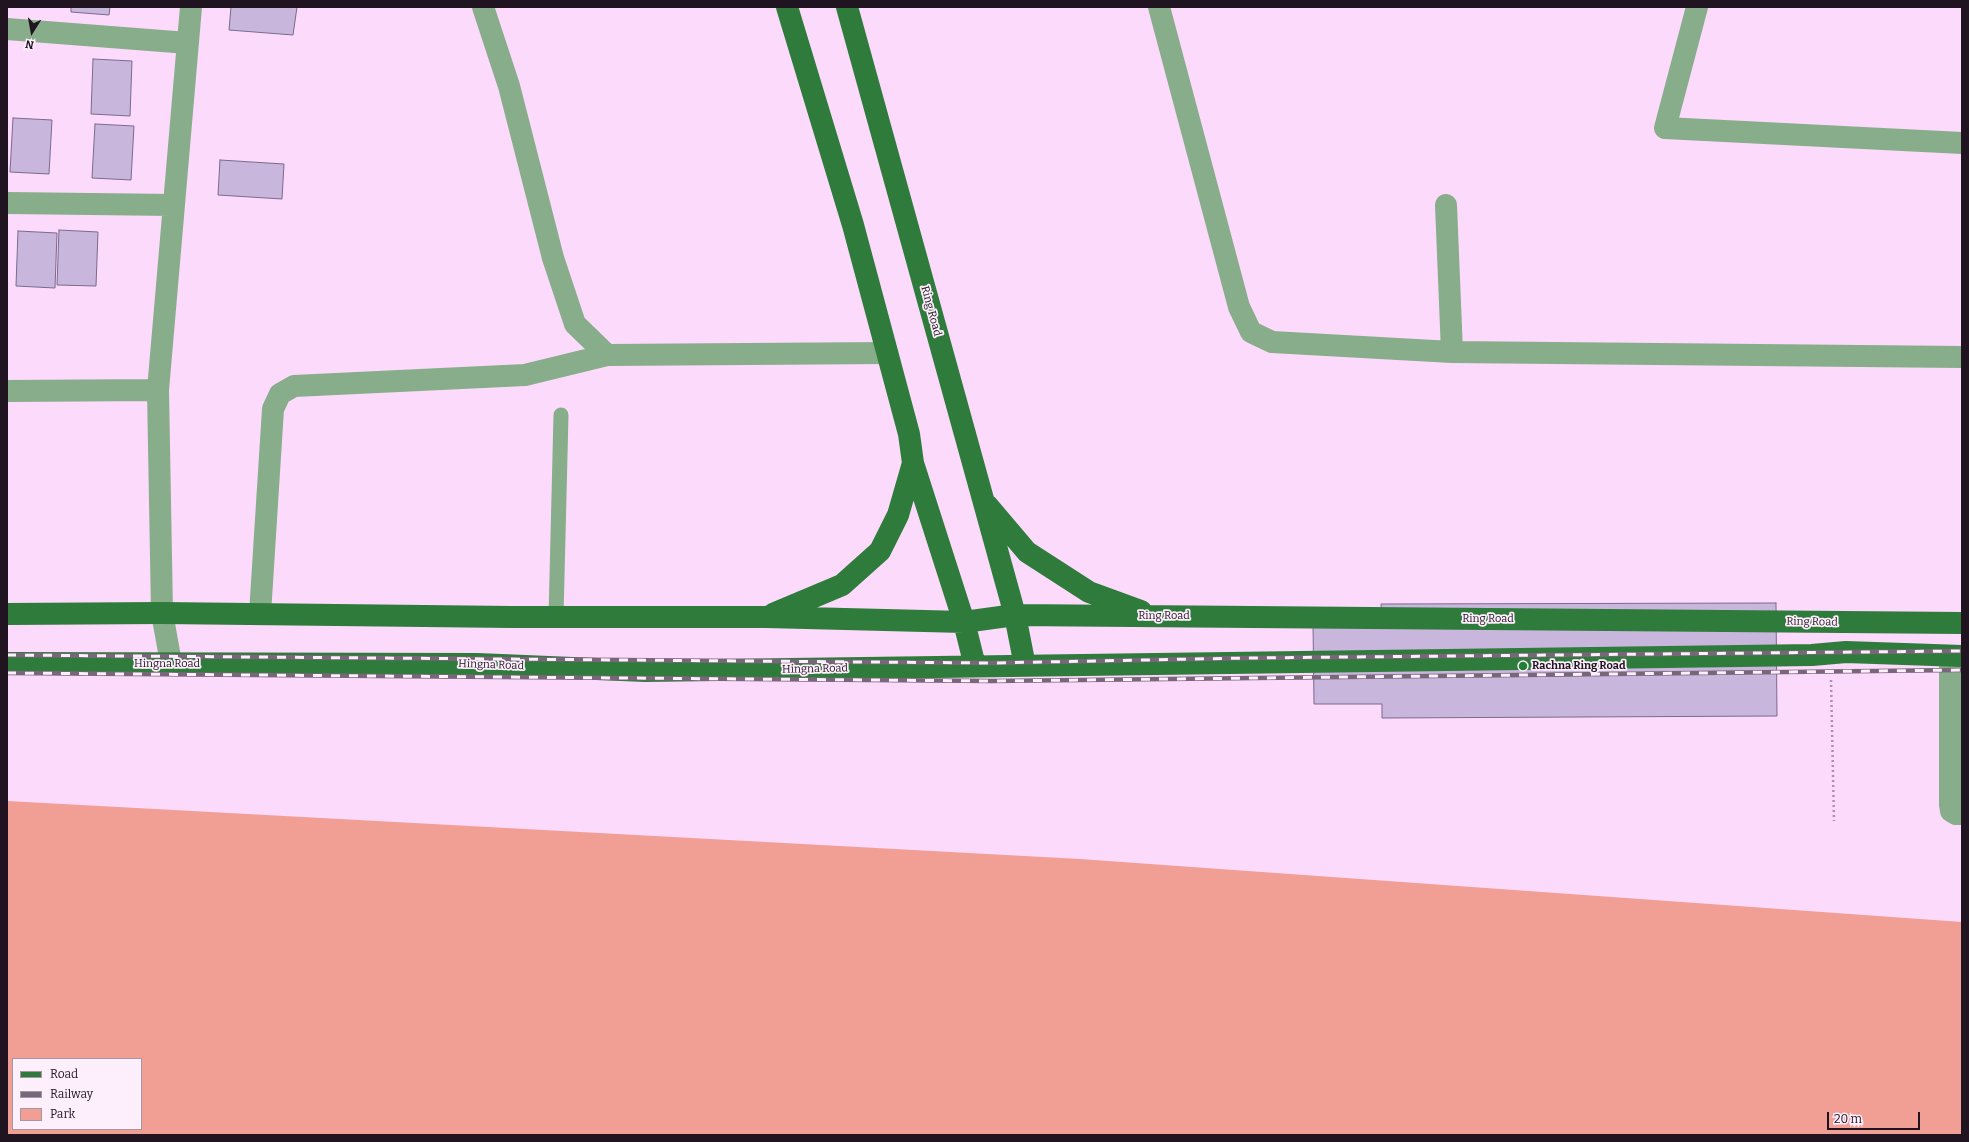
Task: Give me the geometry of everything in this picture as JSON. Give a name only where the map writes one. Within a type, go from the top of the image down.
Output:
[{"type":"main road","points":[[787,7],[852,226],[909,434],[913,463],[964,622],[975,666]]},
{"type":"main road","name":"Ring Road","points":[[847,7],[1015,615],[1024,666]]},
{"type":"main road","points":[[766,617],[842,585],[880,552],[898,515],[913,463]]},
{"type":"main road","points":[[983,501],[1027,552],[1088,592],[1157,616]]},
{"type":"main road","points":[[7,614],[162,613],[556,617],[766,617],[964,622],[1015,615]]},
{"type":"main road","name":"Ring Road","points":[[1015,615],[1962,623]]},
{"type":"main road","name":"Hingna Road","points":[[7,663],[477,664],[645,671],[1812,655],[1846,652],[1956,656]]},
{"type":"street","points":[[171,664],[162,613],[158,390],[191,7]]},
{"type":"street","points":[[483,7],[509,86],[553,258],[575,324],[607,355]]},
{"type":"street","points":[[1159,7],[1239,308],[1251,332],[1272,342],[1452,352],[1962,357]]},
{"type":"street","points":[[1697,7],[1666,128],[1962,143]]},
{"type":"street","points":[[7,29],[188,43]]},
{"type":"street","points":[[7,203],[174,205]]},
{"type":"street","points":[[1446,205],[1452,352]]},
{"type":"street","points":[[260,614],[273,409],[280,394],[294,386],[525,375],[607,355],[887,353]]},
{"type":"street","points":[[7,391],[158,390]]},
{"type":"street","points":[[1956,656],[1950,805],[1951,810],[1956,814],[1962,814]]},
{"type":"lane","points":[[556,617],[562,415]]},
{"type":"path","points":[[1831,675],[1834,821]]},
{"type":"green space","points":[[7,801],[1080,859],[1962,922],[1962,1135],[7,1135]]},
{"type":"building","points":[[71,7],[110,7],[109,15],[71,12]]},
{"type":"building","points":[[231,7],[297,7],[293,35],[229,30]]},
{"type":"building","points":[[93,59],[132,61],[130,116],[91,114]]},
{"type":"building","points":[[13,118],[52,120],[49,174],[10,172]]},
{"type":"building","points":[[95,124],[134,126],[131,180],[92,178]]},
{"type":"building","points":[[220,160],[284,164],[282,199],[218,195]]},
{"type":"building","points":[[59,230],[98,232],[96,286],[57,285]]},
{"type":"building","points":[[18,231],[57,233],[55,288],[16,286]]},
{"type":"building","points":[[1776,603],[1777,716],[1382,718],[1382,704],[1314,704],[1313,622],[1382,622],[1381,604]]},
{"type":"railway","points":[[7,655],[991,663],[1247,658],[1962,651]]},
{"type":"railway","points":[[7,673],[992,681],[1962,670]]},
{"type":"place","name":"Rachna Ring Road","points":[[1523,666]]}]
